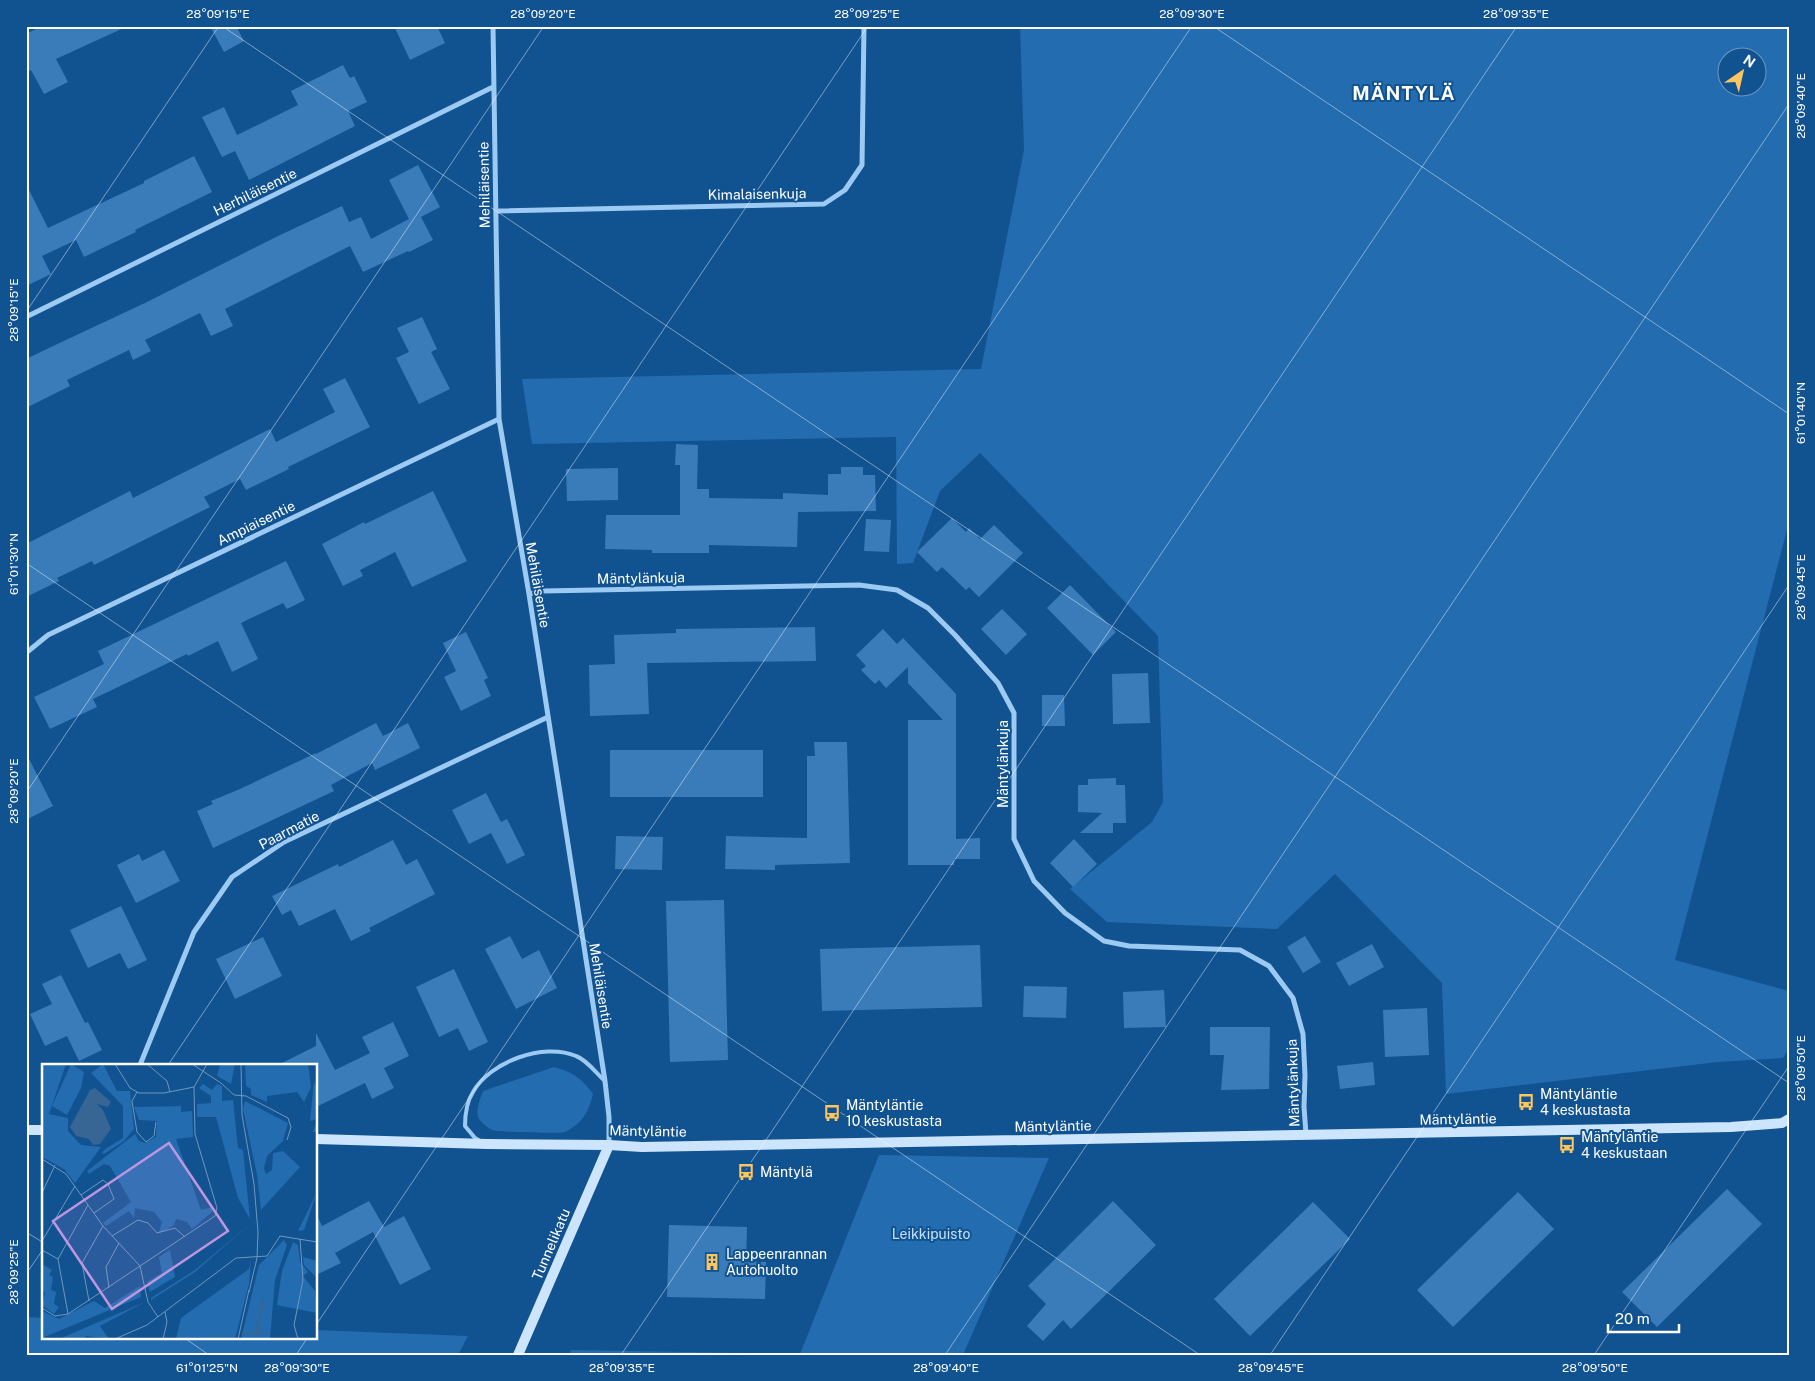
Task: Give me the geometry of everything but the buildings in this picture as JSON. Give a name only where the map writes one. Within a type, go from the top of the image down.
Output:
[{"type":"street","name":"Mehiläisentie","points":[[493,26],[499,418],[529,594],[605,1081],[609,1117],[609,1145]]},
{"type":"street","name":"Kimalaisenkuja","points":[[496,210],[824,204],[845,190],[862,165],[864,26]]},
{"type":"street","name":"Herhiläisentie","points":[[26,317],[493,87]]},
{"type":"street","name":"Ampiaisentie","points":[[26,653],[48,635],[499,418]]},
{"type":"street","name":"Mäntylänkuja","points":[[529,594],[543,591],[860,585],[897,590],[928,608],[998,683],[1014,713],[1014,839],[1034,881],[1064,913],[1104,940],[1129,946],[1240,950],[1269,966],[1293,998],[1303,1034],[1306,1135]]},
{"type":"street","name":"Paarmatie","points":[[140,1064],[194,932],[232,877],[284,842],[548,717]]},
{"type":"street","name":"Mäntyläntie","points":[[318,1139],[642,1147],[1731,1127],[1782,1123],[1789,1120]]},
{"type":"street","points":[[26,1130],[42,1130]]},
{"type":"street","name":"Tunnelikatu","points":[[518,1355],[609,1145]]},
{"type":"lane","points":[[488,1144],[475,1138],[465,1126],[466,1110],[473,1092],[485,1077],[500,1066],[529,1054],[561,1052],[576,1056],[605,1081]]},
{"type":"green space","points":[[1020,26],[1789,26],[1789,522],[1675,960],[1789,991],[1789,1048],[1783,1058],[1718,1062],[1446,1094],[1442,983],[1335,874],[1277,929],[1107,922],[1070,889],[1152,822],[1163,802],[1158,636],[980,453],[940,491],[913,563],[897,564],[896,437],[532,444],[522,379],[981,369],[1024,150]]},
{"type":"green space","points":[[554,1067],[576,1076],[593,1094],[584,1116],[571,1129],[565,1132],[553,1133],[496,1131],[488,1128],[479,1119],[478,1107],[483,1091]]},
{"type":"green space","name":"Leikkipuisto","points":[[879,1155],[1049,1158],[963,1355],[569,1355],[571,1350],[800,1354]]},
{"type":"green space","points":[[26,1317],[42,1318],[42,1338],[318,1338],[318,1330],[468,1336],[458,1355],[26,1355]]},
{"type":"place","name":"Mäntyläntie 4 keskustasta","points":[[1526,1102]]},
{"type":"place","name":"Mäntyläntie 10 keskustasta","points":[[832,1113]]},
{"type":"place","name":"Mäntyläntie 4 keskustaan","points":[[1567,1145]]},
{"type":"place","name":"Mäntylä","points":[[746,1172]]},
{"type":"place","name":"Lappeenrannan Autohuolto","points":[[712,1262]]},
{"type":"district","name":"MÄNTYLÄ","points":[[1404,93]]}]
